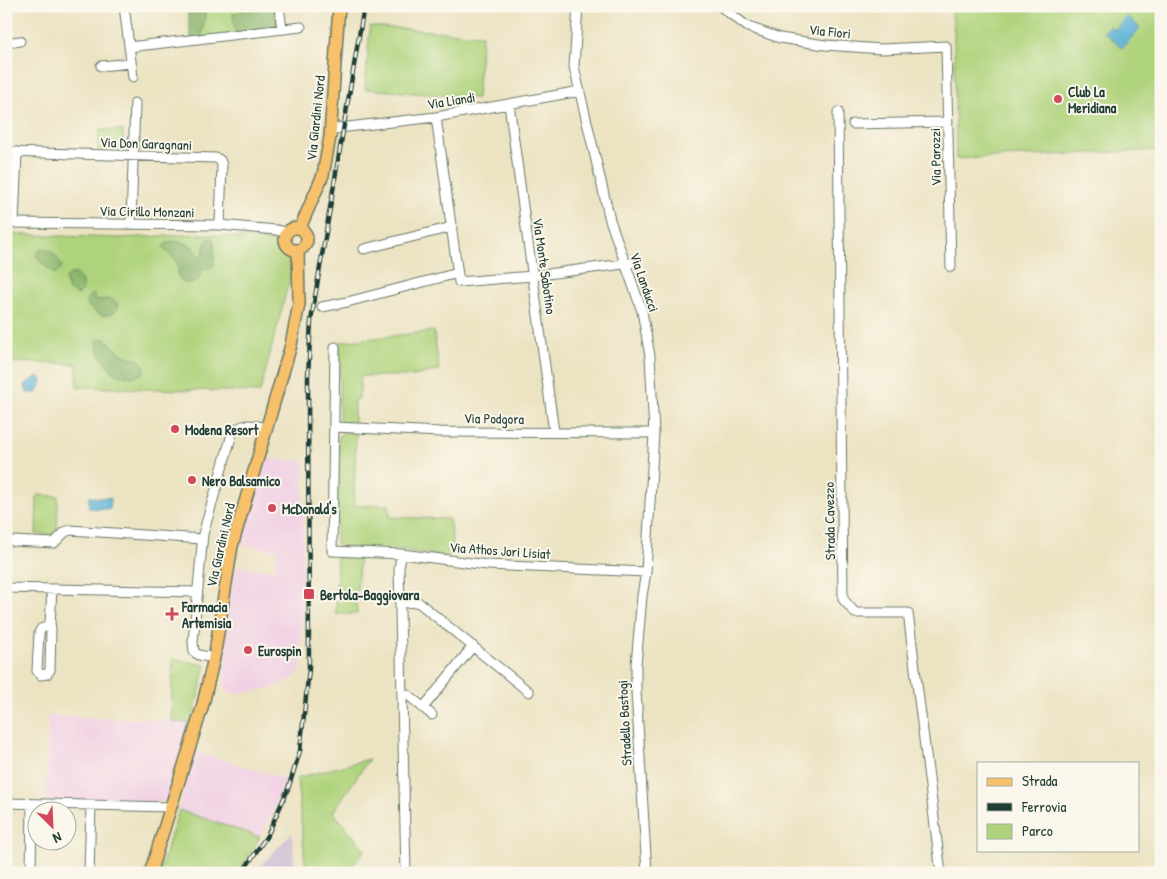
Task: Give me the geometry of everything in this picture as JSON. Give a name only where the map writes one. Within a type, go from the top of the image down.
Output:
[{"type":"main road","name":"Via Giardini Nord","points":[[150,873],[194,734],[214,658],[232,546],[291,345],[299,304],[298,250],[304,247],[307,242],[305,232],[300,228],[323,175],[330,137],[339,6]]},
{"type":"main road","points":[[298,250],[287,247],[284,240],[286,232],[292,228],[300,228]]},
{"type":"street","points":[[124,6],[132,76]]},
{"type":"street","points":[[280,6],[282,29]]},
{"type":"street","name":"Via Landucci","points":[[578,6],[574,67],[610,220],[628,264],[645,325],[650,356],[654,433],[646,572]]},
{"type":"street","name":"Via Fiori","points":[[720,6],[748,27],[780,38],[825,46],[882,49],[946,46]]},
{"type":"street","points":[[129,47],[301,26]]},
{"type":"street","points":[[6,43],[20,41]]},
{"type":"street","name":"Via Parozzi","points":[[946,46],[951,267]]},
{"type":"street","points":[[101,66],[131,63]]},
{"type":"street","name":"Via Liandi","points":[[330,137],[333,131],[339,128],[436,117],[580,91]]},
{"type":"street","points":[[131,224],[136,103]]},
{"type":"street","name":"Via Monte Sabotino","points":[[509,104],[554,432]]},
{"type":"street","name":"Strada Cavezzo","points":[[838,112],[843,599],[855,613],[908,614],[941,873]]},
{"type":"street","points":[[436,117],[458,278]]},
{"type":"street","points":[[853,124],[948,122]]},
{"type":"street","name":"Via Don Garagnani","points":[[6,152],[216,158],[220,160],[222,165],[220,225]]},
{"type":"street","points":[[10,223],[17,152]]},
{"type":"street","name":"Via Cirillo Monzani","points":[[10,223],[220,225],[286,232]]},
{"type":"street","points":[[364,249],[452,227]]},
{"type":"street","points":[[322,307],[458,278],[532,276],[628,264]]},
{"type":"street","points":[[334,427],[335,347]]},
{"type":"street","points":[[214,658],[194,652],[193,642],[202,539],[232,434],[235,429],[246,424],[267,428]]},
{"type":"street","name":"Via Podgora","points":[[334,427],[442,432],[654,433]]},
{"type":"street","name":"Via Athos Jori Lisiat","points":[[334,427],[332,551],[402,554],[488,565],[646,572]]},
{"type":"street","points":[[12,541],[54,543],[70,530],[202,539]]},
{"type":"street","points":[[402,554],[399,567],[406,873]]},
{"type":"street","name":"Stradello Bastogi","points":[[646,572],[636,665],[636,704],[647,873]]},
{"type":"street","points":[[6,588],[197,592]]},
{"type":"street","points":[[50,624],[39,633],[37,671],[41,676],[47,674],[50,670],[52,589]]},
{"type":"street","points":[[401,603],[418,602],[529,692]]},
{"type":"street","points":[[423,708],[473,646]]},
{"type":"street","points":[[402,696],[408,695],[432,715]]},
{"type":"street","points":[[6,803],[28,804]]},
{"type":"street","points":[[78,805],[170,807]]},
{"type":"street","points":[[89,873],[91,805]]},
{"type":"street","points":[[31,852],[31,873]]},
{"type":"shaded area","points":[[264,459],[304,461],[301,671],[291,680],[273,688],[232,694],[225,690],[222,632],[226,598],[235,566],[274,570],[277,550],[240,545],[246,517]]},
{"type":"shaded area","points":[[48,716],[194,721],[167,802],[46,801]]},
{"type":"shaded area","points":[[194,751],[286,779],[260,837],[179,810]]},
{"type":"shaded area","points":[[292,833],[295,873],[253,873]]},
{"type":"green space","points":[[187,6],[276,6],[278,29],[201,38]]},
{"type":"green space","points":[[187,6],[204,6],[205,18],[201,38],[191,39]]},
{"type":"green space","points":[[247,6],[274,7],[278,29],[236,34],[233,14],[243,11]]},
{"type":"green space","name":"Club La Meridiana","points":[[951,6],[1161,6],[1161,150],[956,159],[954,32]]},
{"type":"green space","points":[[370,26],[482,35],[477,98],[365,89]]},
{"type":"green space","points":[[99,130],[123,130],[123,142],[129,142],[128,149],[124,152],[98,151]]},
{"type":"green space","points":[[6,234],[119,238],[203,234],[275,241],[285,258],[293,266],[260,392],[77,387],[77,364],[6,362]]},
{"type":"green space","points":[[212,238],[214,242],[214,267],[212,269],[200,270],[201,277],[192,283],[182,282],[178,275],[176,262],[163,247],[169,242],[182,242],[194,248],[198,256],[201,256],[208,239]]},
{"type":"green space","points":[[44,248],[55,255],[62,267],[55,275],[36,255]]},
{"type":"green space","points":[[75,273],[82,281],[82,291],[78,295],[69,290],[65,279]]},
{"type":"green space","points":[[93,294],[96,300],[109,299],[114,301],[117,303],[118,308],[113,313],[104,316],[97,313],[86,304],[90,295]]},
{"type":"green space","points":[[434,331],[439,370],[414,376],[361,376],[359,399],[354,400],[354,423],[342,422],[339,419],[340,342]]},
{"type":"green space","points":[[106,339],[126,356],[141,361],[145,366],[144,372],[134,376],[115,374],[101,357],[96,341]]},
{"type":"green space","points":[[344,432],[356,432],[354,506],[389,505],[390,517],[449,519],[454,552],[449,557],[396,549],[339,547],[336,543],[338,439]]},
{"type":"green space","points":[[37,495],[58,496],[57,535],[36,534]]},
{"type":"green space","points":[[337,556],[360,557],[356,598],[357,614],[336,614]]},
{"type":"green space","points":[[173,659],[206,665],[190,723],[173,722],[171,719]]},
{"type":"green space","points":[[369,759],[333,812],[365,850],[347,873],[306,873],[297,778]]},
{"type":"green space","points":[[179,810],[260,837],[238,873],[159,873]]},
{"type":"water","points":[[1127,16],[1140,28],[1122,48],[1104,32],[1110,26],[1115,30]]},
{"type":"water","points":[[38,376],[42,380],[38,390],[36,393],[27,393],[25,386]]},
{"type":"water","points":[[89,497],[111,498],[110,509],[89,508]]},
{"type":"railway","points":[[242,873],[268,834],[288,789],[300,751],[309,669],[308,377],[311,321],[364,6]]},
{"type":"place","name":"Club La Meridiana","points":[[1058,99]]},
{"type":"place","name":"Modena Resort","points":[[175,429]]},
{"type":"place","name":"Nero Balsamico","points":[[192,480]]},
{"type":"place","name":"McDonald's","points":[[272,508]]},
{"type":"place","name":"Bertola-Baggiovara","points":[[309,594]]},
{"type":"place","name":"Farmacia Artemisia","points":[[172,614]]},
{"type":"place","name":"Eurospin","points":[[248,650]]}]
